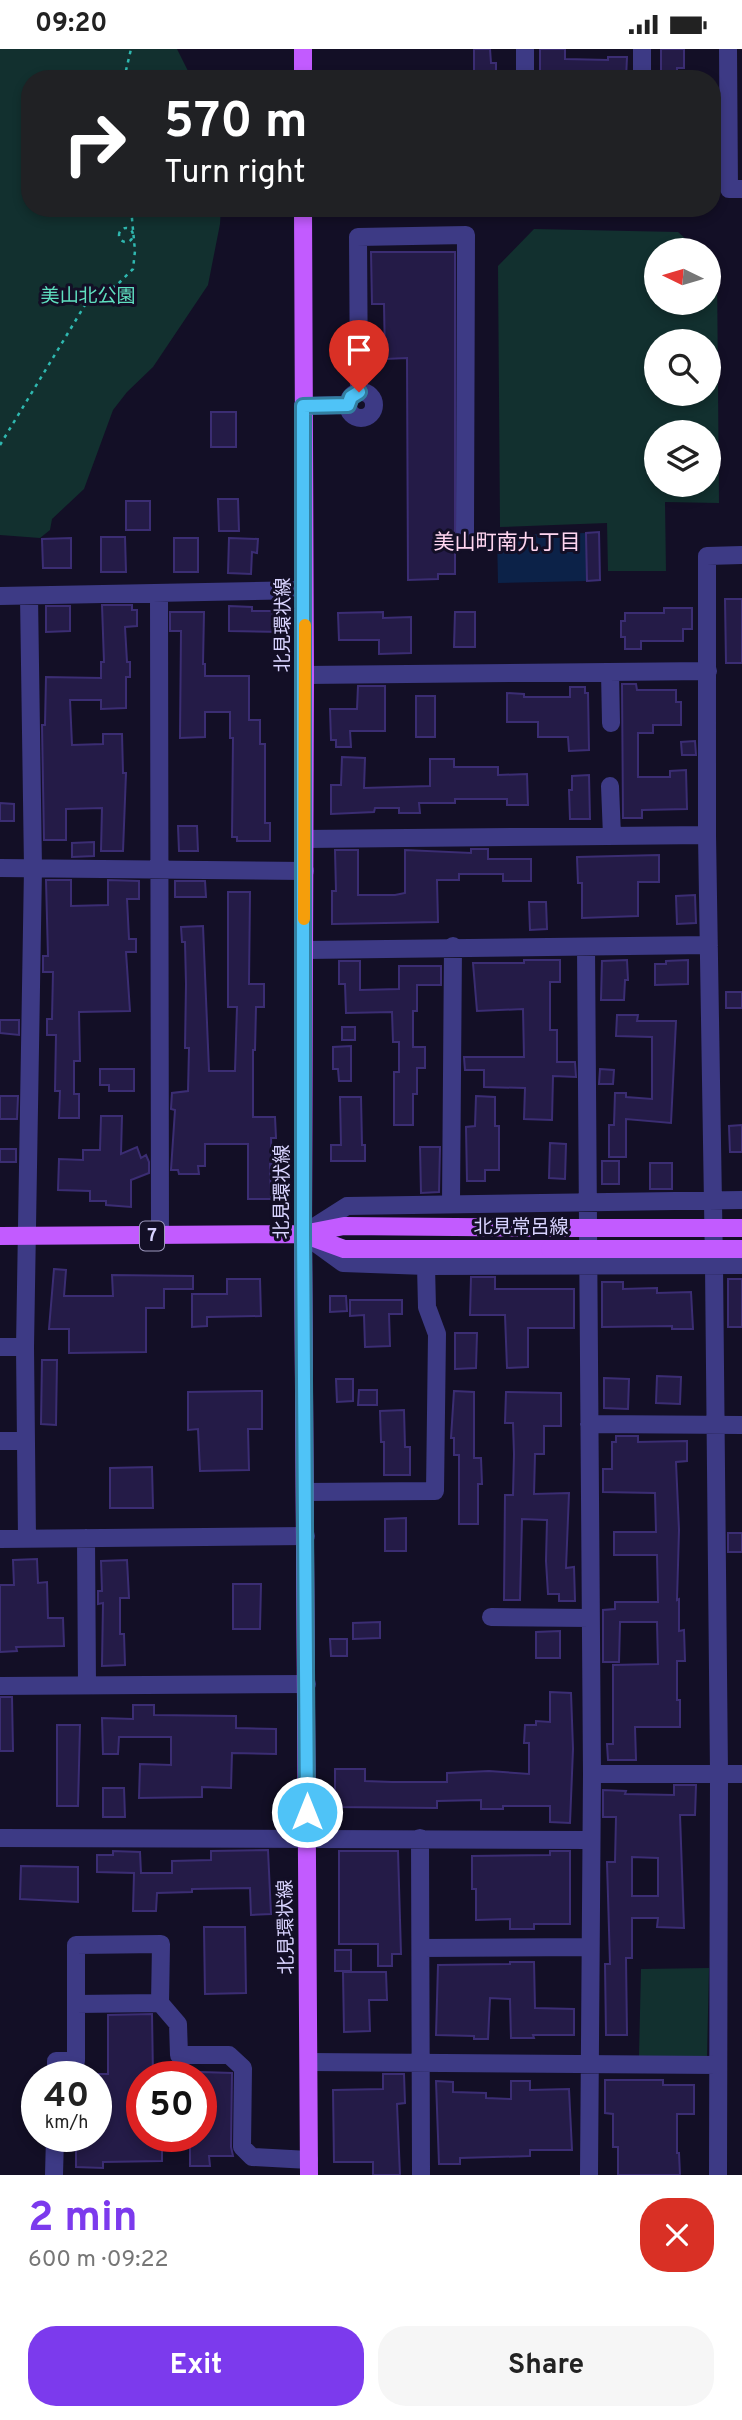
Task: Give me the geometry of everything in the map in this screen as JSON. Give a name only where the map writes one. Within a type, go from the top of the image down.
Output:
[{"type":"main road","points":[[303,49],[303,70]]},
{"type":"main road","name":"北見環状線","points":[[303,217],[303,1234],[309,2167]]},
{"type":"main road","name":"北見常呂線","points":[[0,1236],[303,1234],[344,1226],[742,1228]]},
{"type":"main road","name":"北見常呂線","points":[[303,1234],[344,1249],[742,1249]]},
{"type":"street","points":[[525,49],[525,70]]},
{"type":"street","points":[[642,49],[642,70]]},
{"type":"street","points":[[728,49],[729,189],[742,189]]},
{"type":"street","points":[[303,406],[353,399],[358,237],[466,235],[465,532]]},
{"type":"street","points":[[718,2175],[719,1774],[707,835],[707,556],[742,555]]},
{"type":"street","points":[[0,596],[159,595],[304,590]]},
{"type":"street","points":[[159,595],[160,1236]]},
{"type":"street","points":[[27,1539],[25,1347],[33,868],[29,596]]},
{"type":"street","points":[[305,675],[708,671]]},
{"type":"street","points":[[610,672],[611,723]]},
{"type":"street","points":[[610,786],[612,836]]},
{"type":"street","points":[[304,839],[707,835]]},
{"type":"street","points":[[0,868],[304,871]]},
{"type":"street","points":[[305,950],[709,945]]},
{"type":"street","points":[[451,1204],[453,947]]},
{"type":"street","points":[[586,947],[592,1774],[589,2175]]},
{"type":"street","points":[[742,1200],[347,1206],[303,1234],[343,1263],[426,1266],[742,1265]]},
{"type":"street","points":[[305,1492],[435,1492],[437,1333],[427,1307],[426,1266]]},
{"type":"street","points":[[0,1347],[25,1347]]},
{"type":"street","points":[[589,1424],[742,1425]]},
{"type":"street","points":[[0,1441],[25,1441]]},
{"type":"street","points":[[0,1539],[306,1535]]},
{"type":"street","points":[[86,1538],[87,1685]]},
{"type":"street","points":[[491,1617],[590,1618]]},
{"type":"street","points":[[0,1686],[307,1684]]},
{"type":"street","points":[[592,1774],[742,1774]]},
{"type":"street","points":[[0,1838],[591,1840]]},
{"type":"street","points":[[420,1838],[421,2175]]},
{"type":"street","points":[[76,2061],[76,1945],[161,1944],[160,2003],[178,2024],[179,2055],[229,2055],[243,2068],[242,2147],[252,2157],[309,2167]]},
{"type":"street","points":[[421,1948],[589,1947]]},
{"type":"street","points":[[76,2004],[160,2003]]},
{"type":"street","points":[[309,2062],[718,2065]]},
{"type":"street","points":[[54,2175],[55,2152]]},
{"type":"path","points":[[126,70],[131,49]]},
{"type":"path","points":[[0,445],[85,305],[118,284],[133,269],[135,251],[132,217]]},
{"type":"path","points":[[126,228],[131,230],[133,236],[131,241],[125,243],[118,235],[120,230],[126,228]]},
{"type":"green space","name":"美山北公園","points":[[0,49],[177,49],[188,70],[21,70],[21,217],[220,217],[208,285],[153,367],[113,410],[84,489],[52,519],[50,530],[40,538],[0,535]]},
{"type":"green space","points":[[534,229],[678,232],[685,238],[644,238],[644,315],[717,315],[718,329],[644,329],[644,406],[718,406],[718,420],[644,420],[644,497],[719,497],[719,503],[665,502],[666,571],[608,571],[607,523],[500,527],[498,266]]},
{"type":"green space","points":[[709,1968],[707,2058],[639,2056],[641,1969]]},
{"type":"water","points":[[586,533],[587,581],[498,583],[497,535]]},
{"type":"building","points":[[474,49],[490,49],[491,63],[496,63],[496,70],[474,70]]},
{"type":"building","points":[[540,49],[565,49],[565,59],[608,60],[608,57],[627,57],[626,70],[540,70]]},
{"type":"building","points":[[661,49],[684,49],[684,68],[661,70]]},
{"type":"building","points":[[371,252],[455,252],[455,574],[438,574],[438,579],[408,580],[407,358],[385,359],[384,304],[372,304]]},
{"type":"building","points":[[211,412],[236,412],[236,447],[211,447]]},
{"type":"building","points":[[218,499],[238,499],[239,531],[219,531]]},
{"type":"building","points":[[126,501],[150,501],[150,530],[126,530]]},
{"type":"building","points":[[599,532],[600,580],[587,581],[586,533]]},
{"type":"building","points":[[101,537],[125,537],[126,572],[101,572]]},
{"type":"building","points":[[71,538],[71,568],[43,568],[42,539]]},
{"type":"building","points":[[174,538],[198,538],[198,572],[174,572]]},
{"type":"building","points":[[229,538],[258,539],[257,553],[252,552],[251,574],[228,573]]},
{"type":"building","points":[[725,599],[742,599],[742,663],[726,663]]},
{"type":"building","points":[[102,605],[132,605],[132,610],[137,610],[137,626],[125,627],[127,662],[130,662],[130,677],[126,677],[126,708],[101,709],[101,700],[70,700],[72,745],[103,744],[103,734],[122,734],[123,773],[126,773],[123,851],[101,851],[102,808],[66,809],[66,840],[44,840],[42,725],[45,725],[46,677],[101,678],[101,662],[104,662]]},
{"type":"building","points":[[46,606],[70,606],[70,631],[46,632]]},
{"type":"building","points":[[229,606],[252,607],[252,611],[282,611],[282,632],[229,631]]},
{"type":"building","points":[[664,608],[692,608],[692,629],[683,629],[683,641],[641,641],[641,649],[625,649],[625,637],[621,637],[621,621],[625,621],[625,613],[664,613]]},
{"type":"building","points":[[170,612],[204,612],[205,676],[249,676],[249,720],[260,720],[260,744],[265,744],[265,823],[270,823],[270,841],[237,841],[237,837],[232,837],[233,738],[230,738],[230,712],[205,712],[205,737],[180,738],[181,631],[170,631]]},
{"type":"building","points":[[383,612],[383,618],[411,617],[411,653],[379,654],[379,640],[339,640],[338,613]]},
{"type":"building","points":[[455,612],[475,612],[475,647],[454,647]]},
{"type":"building","points":[[622,684],[636,684],[637,690],[676,690],[676,702],[681,702],[681,725],[653,725],[653,733],[638,733],[638,777],[670,777],[670,771],[686,770],[687,809],[642,810],[642,818],[623,818]]},
{"type":"building","points":[[358,686],[385,686],[385,731],[350,731],[351,747],[336,747],[336,740],[331,740],[330,709],[357,709]]},
{"type":"building","points":[[570,687],[585,687],[585,693],[588,693],[589,750],[569,751],[568,737],[538,737],[538,722],[507,722],[507,693],[524,694],[524,697],[570,697]]},
{"type":"building","points":[[416,696],[435,696],[435,737],[416,737]]},
{"type":"building","points":[[695,741],[696,755],[682,755],[681,742]]},
{"type":"building","points":[[342,757],[365,758],[364,788],[430,786],[430,759],[454,759],[454,767],[498,767],[498,775],[527,774],[528,805],[507,805],[507,799],[455,799],[455,803],[419,803],[420,813],[399,813],[399,808],[375,808],[374,812],[331,814],[331,785],[341,785]]},
{"type":"building","points":[[589,775],[590,819],[570,819],[569,790],[572,790],[572,776]]},
{"type":"building","points":[[0,803],[14,804],[14,821],[0,821]]},
{"type":"building","points":[[178,826],[197,826],[198,851],[179,851]]},
{"type":"building","points":[[94,842],[94,856],[72,857],[72,843]]},
{"type":"building","points":[[471,849],[488,849],[488,859],[531,859],[531,881],[503,881],[503,874],[459,874],[459,880],[437,880],[438,922],[332,924],[332,891],[336,891],[335,850],[358,850],[358,895],[395,895],[405,893],[405,850],[471,853]]},
{"type":"building","points":[[659,855],[659,882],[638,882],[638,916],[582,918],[582,883],[578,883],[577,857]]},
{"type":"building","points":[[46,880],[71,880],[71,906],[108,905],[108,880],[139,881],[139,899],[127,899],[129,939],[136,939],[136,952],[126,952],[130,1011],[79,1012],[80,1061],[74,1061],[74,1094],[79,1094],[79,1118],[59,1118],[60,1091],[55,1091],[56,1035],[47,1035],[47,1019],[52,1019],[53,972],[43,972],[43,956],[48,956]]},
{"type":"building","points":[[175,881],[205,881],[206,897],[175,897]]},
{"type":"building","points":[[228,892],[250,892],[249,984],[264,984],[264,1007],[256,1007],[253,1117],[275,1117],[276,1138],[271,1138],[271,1199],[248,1199],[248,1144],[205,1144],[205,1166],[198,1166],[199,1174],[179,1174],[178,1170],[171,1170],[175,1110],[171,1109],[172,1093],[188,1091],[189,1048],[185,1048],[185,942],[182,942],[181,927],[203,926],[209,1071],[235,1071],[237,1007],[228,1007]]},
{"type":"building","points":[[695,895],[696,923],[677,924],[676,896]]},
{"type":"building","points":[[529,902],[546,902],[547,929],[530,930]]},
{"type":"building","points":[[524,960],[560,960],[560,982],[550,982],[550,1030],[557,1030],[557,1062],[575,1062],[576,1077],[553,1076],[552,1120],[524,1119],[525,1088],[484,1087],[484,1070],[465,1070],[464,1057],[524,1057],[523,1009],[477,1011],[473,963],[524,963]]},
{"type":"building","points":[[627,960],[628,980],[625,980],[624,1000],[601,1000],[602,961]]},
{"type":"building","points":[[688,960],[688,984],[655,985],[655,964]]},
{"type":"building","points":[[339,961],[360,961],[360,990],[399,989],[399,966],[441,966],[441,985],[417,985],[417,1011],[413,1011],[413,1047],[425,1047],[425,1068],[417,1068],[417,1094],[413,1094],[413,1125],[394,1125],[394,1072],[399,1072],[399,1042],[393,1042],[392,1012],[346,1013],[345,984],[339,984]]},
{"type":"building","points":[[726,992],[742,992],[742,1008],[726,1008]]},
{"type":"building","points":[[617,1015],[638,1015],[637,1021],[676,1021],[671,1123],[626,1119],[626,1157],[609,1157],[609,1125],[614,1125],[615,1093],[626,1093],[626,1097],[652,1099],[652,1037],[616,1036]]},
{"type":"building","points":[[0,1020],[19,1020],[19,1035],[0,1033]]},
{"type":"building","points":[[342,1027],[355,1027],[355,1040],[342,1040]]},
{"type":"building","points":[[351,1046],[351,1081],[339,1081],[338,1069],[333,1069],[333,1047]]},
{"type":"building","points":[[100,1069],[134,1069],[134,1091],[109,1091],[109,1085],[100,1085]]},
{"type":"building","points":[[600,1069],[614,1070],[613,1084],[599,1084]]},
{"type":"building","points":[[0,1096],[18,1096],[17,1119],[0,1119]]},
{"type":"building","points":[[476,1096],[495,1097],[495,1126],[499,1126],[499,1170],[485,1170],[485,1181],[467,1181],[466,1127],[475,1126]]},
{"type":"building","points":[[340,1097],[361,1097],[365,1161],[331,1161],[331,1145],[341,1145]]},
{"type":"building","points":[[101,1116],[122,1116],[121,1154],[137,1147],[141,1158],[146,1155],[149,1162],[149,1173],[131,1180],[131,1207],[106,1205],[106,1201],[90,1201],[90,1191],[58,1190],[59,1159],[83,1160],[83,1150],[100,1150]]},
{"type":"building","points":[[742,1125],[742,1152],[730,1152],[729,1126]]},
{"type":"building","points":[[550,1143],[566,1144],[565,1179],[549,1178]]},
{"type":"building","points":[[420,1147],[440,1147],[439,1192],[421,1193]]},
{"type":"building","points":[[0,1149],[16,1149],[16,1162],[0,1162]]},
{"type":"building","points":[[602,1161],[619,1161],[619,1184],[602,1184]]},
{"type":"building","points":[[650,1163],[672,1163],[672,1189],[650,1189]]},
{"type":"building","points":[[54,1269],[66,1270],[64,1296],[113,1296],[112,1275],[193,1276],[193,1289],[164,1289],[164,1308],[146,1308],[146,1352],[69,1353],[69,1329],[49,1329]]},
{"type":"building","points":[[471,1277],[495,1277],[495,1289],[574,1289],[574,1328],[528,1328],[528,1367],[507,1368],[505,1315],[470,1315]]},
{"type":"building","points":[[227,1279],[260,1279],[261,1316],[207,1317],[207,1326],[192,1327],[192,1294],[227,1294]]},
{"type":"building","points":[[728,1279],[742,1279],[742,1327],[728,1327]]},
{"type":"building","points":[[602,1282],[623,1282],[623,1289],[657,1288],[657,1293],[691,1292],[693,1329],[672,1329],[672,1326],[602,1327]]},
{"type":"building","points":[[330,1296],[346,1296],[347,1311],[330,1312]]},
{"type":"building","points":[[350,1300],[402,1300],[402,1314],[389,1314],[390,1346],[365,1347],[364,1315],[350,1316]]},
{"type":"building","points":[[455,1333],[477,1333],[476,1368],[455,1369]]},
{"type":"building","points":[[42,1360],[57,1360],[56,1425],[41,1424]]},
{"type":"building","points":[[657,1376],[681,1377],[680,1404],[656,1403]]},
{"type":"building","points":[[604,1378],[629,1379],[628,1409],[604,1408]]},
{"type":"building","points":[[336,1379],[353,1379],[353,1401],[337,1402]]},
{"type":"building","points":[[359,1390],[377,1390],[377,1405],[358,1405]]},
{"type":"building","points":[[262,1391],[262,1429],[248,1429],[249,1470],[200,1471],[198,1429],[188,1430],[188,1392]]},
{"type":"building","points":[[454,1391],[474,1392],[474,1458],[481,1458],[482,1484],[478,1484],[478,1524],[459,1524],[459,1455],[454,1455],[454,1438],[451,1438]]},
{"type":"building","points":[[506,1392],[561,1393],[561,1426],[544,1426],[544,1454],[535,1454],[534,1494],[569,1493],[566,1568],[574,1567],[575,1601],[559,1601],[559,1594],[548,1594],[547,1520],[522,1519],[520,1600],[504,1600],[505,1495],[513,1495],[514,1454],[513,1423],[505,1423]]},
{"type":"building","points":[[404,1410],[405,1447],[410,1447],[410,1475],[384,1475],[380,1411]]},
{"type":"building","points":[[616,1436],[638,1436],[638,1442],[687,1441],[687,1461],[676,1462],[679,1530],[677,1600],[679,1599],[679,1631],[684,1630],[685,1661],[677,1661],[680,1727],[635,1727],[636,1760],[608,1760],[607,1744],[613,1744],[613,1665],[658,1664],[657,1622],[620,1622],[619,1662],[603,1662],[603,1610],[615,1609],[615,1602],[658,1602],[657,1555],[614,1555],[614,1532],[656,1532],[655,1493],[603,1492],[603,1469],[612,1469],[612,1442],[616,1442]]},
{"type":"building","points":[[152,1467],[153,1508],[110,1508],[110,1468]]},
{"type":"building","points":[[406,1518],[406,1551],[385,1551],[385,1519]]},
{"type":"building","points":[[728,1533],[742,1533],[742,1552],[728,1552]]},
{"type":"building","points":[[37,1559],[38,1583],[47,1582],[48,1618],[63,1618],[64,1646],[16,1647],[17,1651],[0,1652],[0,1585],[14,1585],[13,1560]]},
{"type":"building","points":[[127,1560],[129,1598],[120,1598],[120,1634],[124,1634],[125,1665],[102,1666],[103,1603],[98,1604],[98,1591],[102,1591],[101,1561]]},
{"type":"building","points":[[233,1584],[261,1584],[260,1629],[233,1629]]},
{"type":"building","points":[[380,1622],[380,1638],[353,1639],[353,1623]]},
{"type":"building","points":[[560,1631],[560,1658],[536,1658],[536,1632]]},
{"type":"building","points":[[330,1639],[347,1639],[347,1656],[331,1656]]},
{"type":"building","points":[[550,1692],[571,1693],[573,1749],[570,1823],[550,1822],[550,1806],[481,1809],[481,1800],[437,1801],[437,1808],[335,1807],[335,1769],[365,1769],[365,1781],[392,1782],[447,1782],[447,1773],[489,1771],[529,1774],[529,1743],[524,1743],[525,1725],[536,1725],[536,1721],[550,1722]]},
{"type":"building","points":[[0,1697],[12,1697],[13,1751],[0,1751]]},
{"type":"building","points":[[133,1705],[154,1705],[154,1715],[236,1716],[236,1728],[276,1729],[276,1754],[232,1753],[231,1788],[202,1787],[202,1797],[139,1798],[140,1764],[171,1765],[171,1737],[119,1737],[118,1754],[103,1754],[102,1718],[133,1719]]},
{"type":"building","points":[[57,1725],[80,1725],[78,1806],[57,1806]]},
{"type":"building","points":[[674,1785],[696,1785],[695,1815],[680,1815],[684,1928],[657,1927],[658,1918],[632,1918],[632,1958],[626,1958],[627,2035],[606,2035],[605,1964],[610,1964],[607,1862],[615,1862],[616,1817],[603,1817],[603,1790],[626,1791],[625,1794],[674,1795]],"holes":[[[632,1857],[658,1858],[658,1896],[632,1896]]]},
{"type":"building","points":[[103,1788],[124,1788],[125,1817],[103,1817]]},
{"type":"building","points":[[268,1850],[271,1914],[251,1915],[250,1888],[192,1889],[192,1892],[157,1893],[156,1911],[133,1911],[134,1873],[97,1872],[97,1855],[113,1855],[113,1851],[140,1852],[141,1873],[172,1873],[172,1861],[211,1860],[211,1851]]},
{"type":"building","points":[[339,1851],[398,1851],[401,1954],[392,1954],[392,1966],[378,1966],[378,1944],[339,1944]]},
{"type":"building","points":[[550,1851],[570,1851],[570,1924],[534,1924],[534,1929],[510,1929],[510,1919],[476,1920],[472,1856],[550,1855]]},
{"type":"building","points":[[21,1866],[78,1867],[78,1902],[20,1899]]},
{"type":"building","points":[[204,1927],[245,1927],[246,1993],[205,1994]]},
{"type":"building","points":[[335,1950],[351,1950],[351,1971],[335,1971]]},
{"type":"building","points":[[534,1962],[535,2008],[574,2009],[574,2035],[511,2038],[510,1999],[490,1998],[488,2039],[436,2035],[438,1965]]},
{"type":"building","points":[[343,1972],[386,1972],[387,2000],[369,2000],[370,2031],[344,2032]]},
{"type":"building","points":[[152,2014],[153,2061],[126,2061],[126,2152],[162,2152],[162,2161],[103,2162],[103,2168],[76,2167],[76,2152],[112,2152],[112,2061],[108,2061],[108,2015]]},
{"type":"building","points":[[217,2073],[232,2073],[233,2156],[209,2156],[210,2166],[190,2166],[190,2152],[217,2152]]},
{"type":"building","points":[[383,2074],[404,2074],[405,2103],[397,2104],[400,2175],[373,2175],[373,2162],[334,2162],[333,2090],[383,2089]]},
{"type":"building","points":[[605,2080],[663,2080],[663,2085],[694,2085],[694,2114],[677,2114],[680,2175],[618,2175],[618,2147],[613,2147],[613,2114],[605,2113]]},
{"type":"building","points":[[436,2081],[453,2082],[453,2092],[486,2093],[486,2098],[511,2099],[511,2081],[530,2081],[530,2090],[569,2089],[572,2150],[530,2150],[530,2156],[460,2158],[460,2164],[439,2164]]},
{"type":"slow traffic","points":[[304,919],[305,625]]},
{"type":"district","name":"美山町南九丁目","points":[[507,543]]},
{"type":"route","points":[[307,1812],[303,1234],[303,406],[348,405],[351,397],[359,392]]}]
